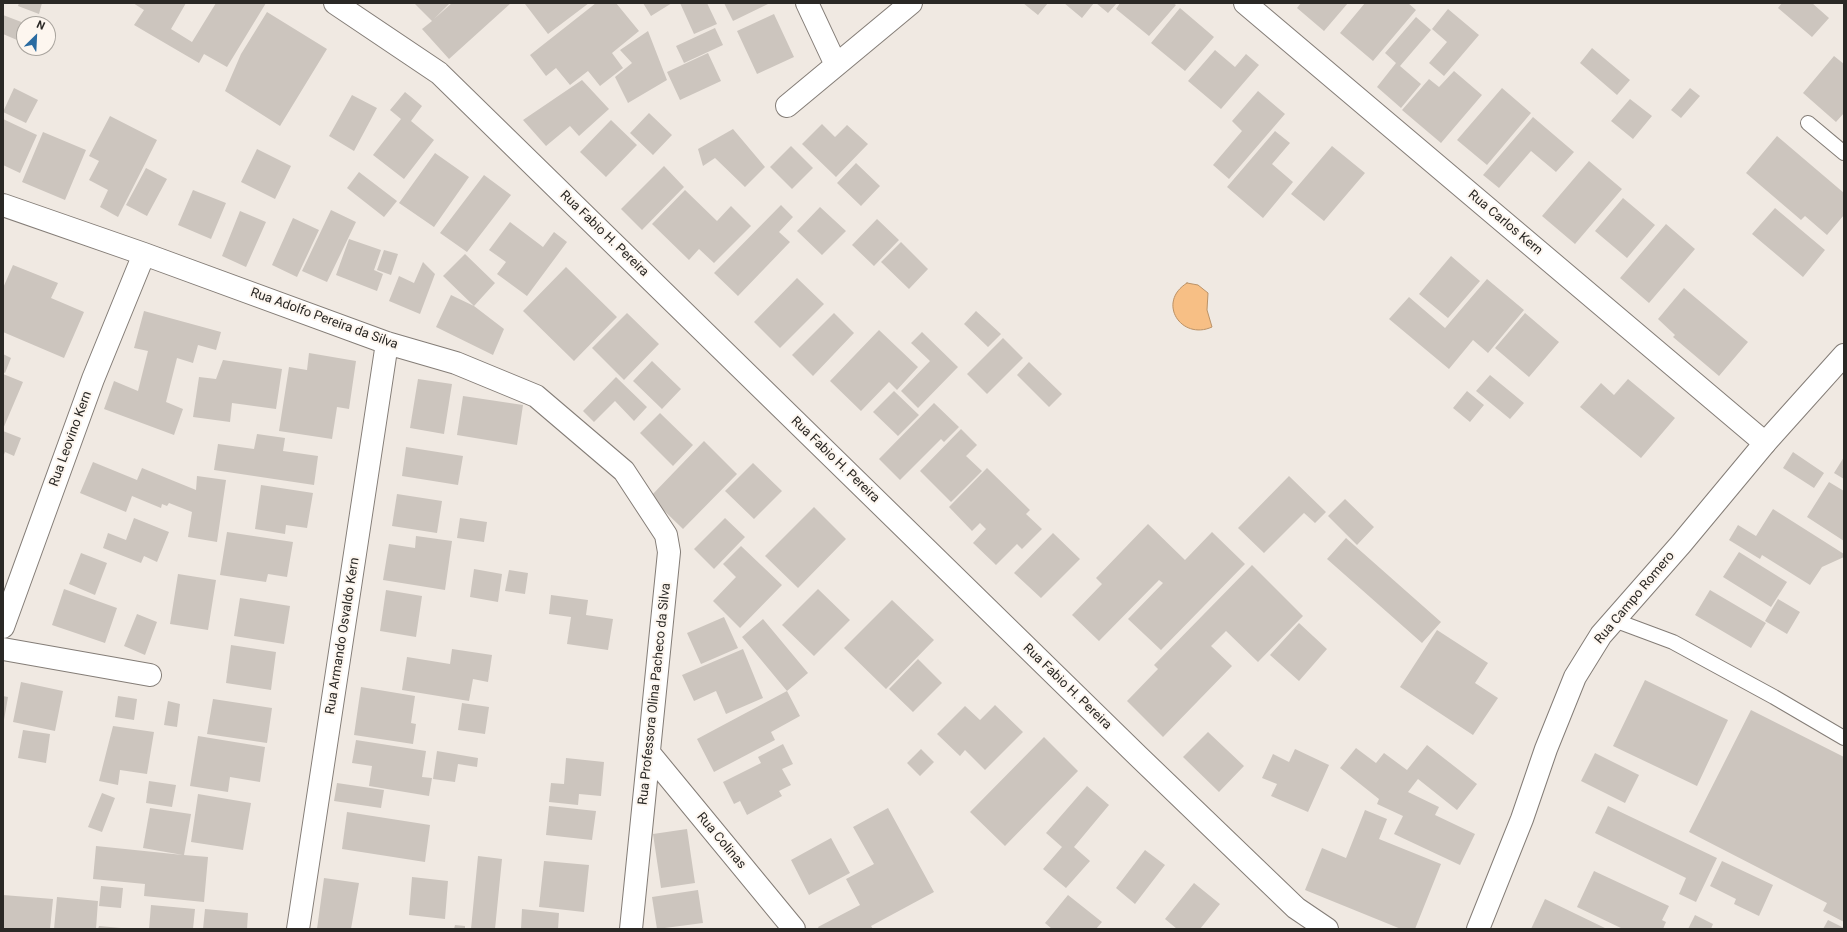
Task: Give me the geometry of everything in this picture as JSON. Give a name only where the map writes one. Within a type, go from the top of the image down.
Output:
[{"type":"street","name":"Rua Fabio H. Pereira","points":[[335,3],[439,73],[1138,756],[1296,908],[1327,929]]},
{"type":"street","points":[[807,3],[836,65]]},
{"type":"street","points":[[787,106],[911,3]]},
{"type":"street","name":"Rua Carlos Kern","points":[[1245,3],[1765,443]]},
{"type":"street","name":"Rua Adolfo Pereira da Silva","points":[[3,204],[387,343],[456,362],[536,396],[624,471]]},
{"type":"street","name":"Rua Leovino Kern","points":[[3,626],[92,379],[144,254]]},
{"type":"street","name":"Rua Armando Osvaldo Kern","points":[[298,929],[387,343]]},
{"type":"street","name":"Rua Campo Romero","points":[[1478,929],[1522,819],[1546,749],[1576,677],[1601,635],[1681,544],[1765,443],[1844,355]]},
{"type":"street","name":"Rua Professora Olina Pacheco da Silva","points":[[624,471],[666,535],[669,552],[631,929]]},
{"type":"street","points":[[3,649],[150,675]]},
{"type":"street","name":"Rua Colinas","points":[[649,753],[794,929]]},
{"type":"lane","points":[[1808,123],[1844,153]]},
{"type":"lane","points":[[1614,620],[1673,642],[1774,697],[1844,738]]},
{"type":"shaded area","points":[[1187,283],[1198,285],[1208,293],[1207,310],[1212,327],[1201,330],[1191,329],[1182,324],[1176,317],[1173,309],[1173,300],[1178,291]]},
{"type":"building","points":[[19,3],[42,3],[39,14],[18,6]]},
{"type":"building","points":[[133,3],[186,3],[171,29],[192,42],[216,3],[266,3],[227,67],[204,54],[199,63],[134,25],[144,10]]},
{"type":"building","points":[[414,3],[450,3],[434,19],[452,3],[511,3],[449,59],[422,29],[432,21]]},
{"type":"building","points":[[589,3],[548,34],[525,4]]},
{"type":"building","points":[[596,3],[616,3],[639,31],[612,53],[623,68],[600,86],[588,71],[570,85],[556,68],[546,76],[530,55]]},
{"type":"building","points":[[643,3],[672,3],[651,16]]},
{"type":"building","points":[[680,3],[707,3],[717,24],[694,34]]},
{"type":"building","points":[[724,3],[768,3],[768,4],[733,21]]},
{"type":"building","points":[[1023,3],[1048,3],[1038,15]]},
{"type":"building","points":[[1064,3],[1094,3],[1082,18]]},
{"type":"building","points":[[1096,3],[1117,3],[1108,13]]},
{"type":"building","points":[[1120,3],[1173,3],[1176,5],[1149,36],[1116,9]]},
{"type":"building","points":[[1301,3],[1348,3],[1324,31],[1297,8]]},
{"type":"building","points":[[1365,3],[1408,3],[1416,10],[1373,61],[1340,33]]},
{"type":"building","points":[[1782,3],[1812,3],[1829,18],[1812,37],[1778,8]]},
{"type":"building","points":[[1180,8],[1214,37],[1185,71],[1151,43]]},
{"type":"building","points":[[1448,9],[1479,35],[1444,76],[1429,63],[1447,42],[1432,29]]},
{"type":"building","points":[[267,12],[327,49],[280,126],[225,91],[241,54]]},
{"type":"building","points":[[774,14],[794,57],[757,74],[737,31]]},
{"type":"building","points":[[3,15],[16,20],[16,40],[3,34]]},
{"type":"building","points":[[1416,17],[1431,30],[1400,66],[1421,84],[1401,108],[1377,87],[1396,63],[1385,53]]},
{"type":"building","points":[[715,28],[723,45],[684,63],[676,46]]},
{"type":"building","points":[[648,31],[667,80],[628,103],[615,77],[632,63],[620,50]]},
{"type":"building","points":[[1592,48],[1630,80],[1617,95],[1580,63]]},
{"type":"building","points":[[1215,50],[1235,67],[1246,54],[1259,65],[1221,109],[1188,81]]},
{"type":"building","points":[[708,53],[721,81],[680,100],[667,72]]},
{"type":"building","points":[[1834,56],[1844,64],[1844,113],[1836,122],[1803,93]]},
{"type":"building","points":[[1454,71],[1482,95],[1441,143],[1402,110],[1429,79],[1439,87]]},
{"type":"building","points":[[582,80],[609,109],[579,136],[570,126],[546,146],[523,120]]},
{"type":"building","points":[[14,88],[38,100],[26,123],[3,112]]},
{"type":"building","points":[[1502,88],[1531,113],[1487,165],[1457,140]]},
{"type":"building","points":[[1690,88],[1700,96],[1681,118],[1671,110]]},
{"type":"building","points":[[1258,91],[1285,114],[1229,179],[1213,165],[1242,131],[1232,121]]},
{"type":"building","points":[[405,92],[422,106],[411,121],[434,140],[404,179],[373,155],[401,119],[390,110]]},
{"type":"building","points":[[352,95],[377,108],[354,151],[329,136]]},
{"type":"building","points":[[1630,99],[1652,116],[1633,139],[1611,121]]},
{"type":"building","points":[[649,113],[672,135],[653,155],[630,133]]},
{"type":"building","points":[[110,116],[157,140],[118,217],[100,207],[108,190],[89,180],[99,161],[89,156]]},
{"type":"building","points":[[1533,117],[1574,152],[1556,172],[1531,151],[1499,188],[1483,175]]},
{"type":"building","points":[[3,119],[37,135],[20,173],[3,165]]},
{"type":"building","points":[[611,120],[637,145],[606,177],[580,152]]},
{"type":"building","points":[[822,124],[835,137],[847,125],[868,144],[836,177],[802,144]]},
{"type":"building","points":[[733,129],[765,167],[745,187],[715,158],[703,166],[698,149]]},
{"type":"building","points":[[1275,131],[1290,143],[1272,164],[1293,182],[1263,218],[1227,187]]},
{"type":"building","points":[[43,132],[86,150],[65,200],[22,182]]},
{"type":"building","points":[[1777,136],[1844,193],[1844,215],[1827,235],[1805,216],[1801,220],[1746,173]]},
{"type":"building","points":[[791,146],[813,168],[792,189],[770,167]]},
{"type":"building","points":[[1332,146],[1365,173],[1324,221],[1291,194]]},
{"type":"building","points":[[257,149],[291,166],[275,199],[241,182]]},
{"type":"building","points":[[435,153],[469,177],[434,227],[399,203]]},
{"type":"building","points":[[1589,161],[1622,189],[1575,244],[1542,216]]},
{"type":"building","points":[[856,163],[880,186],[861,206],[837,183]]},
{"type":"building","points":[[664,166],[684,187],[642,230],[621,209]]},
{"type":"building","points":[[146,168],[167,179],[147,216],[126,205]]},
{"type":"building","points":[[359,172],[397,201],[384,217],[347,188]]},
{"type":"building","points":[[484,175],[511,195],[467,252],[440,233]]},
{"type":"building","points":[[193,190],[226,203],[211,239],[178,225]]},
{"type":"building","points":[[685,190],[717,221],[731,206],[751,226],[714,263],[699,249],[689,260],[652,224]]},
{"type":"building","points":[[1623,198],[1655,225],[1627,258],[1595,231]]},
{"type":"building","points":[[781,205],[793,217],[779,232],[790,242],[738,296],[714,273]]},
{"type":"building","points":[[820,207],[846,231],[822,255],[797,231]]},
{"type":"building","points":[[1775,208],[1825,250],[1803,277],[1752,234]]},
{"type":"building","points":[[331,210],[356,222],[327,282],[302,271]]},
{"type":"building","points":[[240,211],[266,222],[246,267],[222,256]]},
{"type":"building","points":[[293,218],[319,230],[297,277],[272,265]]},
{"type":"building","points":[[877,219],[899,240],[874,266],[852,245]]},
{"type":"building","points":[[510,222],[543,247],[554,232],[567,242],[527,296],[497,274],[506,262],[489,250]]},
{"type":"building","points":[[1666,224],[1695,249],[1649,303],[1620,278]]},
{"type":"building","points":[[349,239],[381,250],[374,270],[383,274],[377,291],[336,275]]},
{"type":"building","points":[[901,242],[928,269],[909,289],[881,262]]},
{"type":"building","points":[[384,250],[398,254],[391,275],[377,270]]},
{"type":"building","points":[[465,254],[495,283],[474,306],[443,276]]},
{"type":"building","points":[[1451,256],[1480,281],[1448,318],[1419,294]]},
{"type":"building","points":[[423,262],[435,274],[420,314],[389,301],[399,276],[414,283]]},
{"type":"building","points":[[13,265],[58,283],[51,298],[84,312],[64,358],[3,332],[3,288]]},
{"type":"building","points":[[566,267],[617,317],[574,361],[523,311]]},
{"type":"building","points":[[797,278],[824,304],[780,348],[754,322]]},
{"type":"building","points":[[1487,279],[1524,310],[1488,353],[1473,340],[1449,369],[1389,319],[1409,297],[1445,328]]},
{"type":"building","points":[[1684,288],[1748,342],[1719,376],[1673,337],[1675,335],[1658,319]]},
{"type":"building","points":[[451,295],[474,306],[504,329],[493,355],[436,327]]},
{"type":"building","points":[[144,311],[221,332],[216,350],[198,345],[193,363],[177,358],[166,402],[183,409],[174,435],[104,409],[114,381],[138,391],[148,351],[134,348]]},
{"type":"building","points":[[976,311],[1001,334],[988,347],[964,324]]},
{"type":"building","points":[[627,313],[659,344],[624,380],[592,348]]},
{"type":"building","points":[[834,313],[854,333],[813,376],[792,355]]},
{"type":"building","points":[[1525,313],[1559,342],[1529,377],[1495,348]]},
{"type":"building","points":[[879,330],[918,367],[897,390],[889,382],[861,411],[830,381]]},
{"type":"building","points":[[922,332],[958,367],[918,408],[901,391],[930,361],[911,343]]},
{"type":"building","points":[[1003,338],[1023,358],[987,394],[967,374]]},
{"type":"building","points":[[309,353],[356,361],[349,409],[337,407],[332,439],[279,431],[289,367],[307,370]]},
{"type":"building","points":[[3,354],[11,358],[5,373],[3,372]]},
{"type":"building","points":[[223,360],[282,369],[276,409],[232,403],[230,422],[193,417],[199,377],[216,379]]},
{"type":"building","points":[[652,361],[681,389],[662,409],[633,381]]},
{"type":"building","points":[[1029,362],[1062,394],[1049,407],[1017,375]]},
{"type":"building","points":[[3,374],[23,382],[3,429]]},
{"type":"building","points":[[1490,375],[1524,403],[1510,419],[1476,391]]},
{"type":"building","points":[[616,377],[647,407],[634,421],[615,401],[594,422],[583,411]]},
{"type":"building","points":[[418,379],[452,384],[444,434],[410,428]]},
{"type":"building","points":[[1628,379],[1675,418],[1641,458],[1580,407],[1601,383],[1614,395]]},
{"type":"building","points":[[894,391],[919,415],[898,436],[873,412]]},
{"type":"building","points":[[1467,391],[1484,405],[1470,422],[1453,408]]},
{"type":"building","points":[[463,396],[523,405],[517,445],[457,435]]},
{"type":"building","points":[[934,403],[959,427],[944,442],[941,439],[900,480],[879,459]]},
{"type":"building","points":[[660,413],[693,445],[673,466],[640,433]]},
{"type":"building","points":[[961,429],[977,445],[966,456],[982,471],[951,502],[920,471]]},
{"type":"building","points":[[3,431],[21,438],[14,456],[5,452],[3,457]]},
{"type":"building","points":[[257,434],[285,438],[283,451],[318,456],[314,485],[214,470],[218,444],[254,449]]},
{"type":"building","points":[[704,441],[737,474],[683,529],[650,497]]},
{"type":"building","points":[[406,447],[463,456],[458,485],[402,476]]},
{"type":"building","points":[[1793,452],[1824,473],[1814,488],[1783,468]]},
{"type":"building","points":[[1844,457],[1844,479],[1834,473]]},
{"type":"building","points":[[93,462],[137,480],[142,468],[196,490],[197,476],[226,480],[217,542],[188,537],[192,512],[169,503],[167,506],[162,504],[161,508],[132,496],[126,512],[80,493]]},
{"type":"building","points":[[753,463],[782,491],[754,519],[725,491]]},
{"type":"building","points":[[987,468],[1030,510],[1026,514],[1042,529],[1022,549],[1017,544],[996,565],[973,543],[986,529],[980,523],[972,531],[949,507]]},
{"type":"building","points":[[1289,476],[1326,512],[1315,523],[1304,513],[1264,553],[1238,528]]},
{"type":"building","points":[[1829,482],[1844,491],[1844,541],[1807,517]]},
{"type":"building","points":[[261,485],[313,493],[307,528],[286,525],[285,534],[255,529]]},
{"type":"building","points":[[397,494],[442,501],[437,533],[392,526]]},
{"type":"building","points":[[1345,499],[1374,527],[1357,545],[1328,516]]},
{"type":"building","points":[[814,507],[846,539],[798,588],[765,556]]},
{"type":"building","points":[[1773,509],[1844,554],[1844,557],[1822,567],[1810,585],[1762,555],[1760,559],[1729,540],[1738,525],[1756,536]]},
{"type":"building","points":[[134,518],[169,532],[157,562],[144,556],[141,563],[103,548],[108,533],[126,540]]},
{"type":"building","points":[[460,518],[487,522],[484,542],[457,538]]},
{"type":"building","points":[[725,518],[745,537],[714,569],[694,549]]},
{"type":"building","points":[[1148,524],[1185,560],[1212,532],[1245,564],[1161,650],[1128,619],[1163,583],[1159,580],[1099,641],[1072,615],[1102,584],[1096,578]]},
{"type":"building","points":[[227,532],[293,542],[287,577],[268,574],[266,582],[220,575]]},
{"type":"building","points":[[1053,533],[1080,559],[1041,598],[1014,573]]},
{"type":"building","points":[[416,536],[452,541],[445,590],[383,580],[389,544],[415,548]]},
{"type":"building","points":[[1346,538],[1441,622],[1422,643],[1327,559]]},
{"type":"building","points":[[741,546],[782,585],[740,628],[713,601],[736,577],[723,564]]},
{"type":"building","points":[[1739,552],[1787,582],[1771,607],[1723,577]]},
{"type":"building","points":[[81,553],[107,563],[95,595],[69,584]]},
{"type":"building","points":[[1252,565],[1303,616],[1258,662],[1226,631],[1211,646],[1232,666],[1163,737],[1127,701],[1158,669],[1154,665]]},
{"type":"building","points":[[474,569],[502,574],[498,602],[470,597]]},
{"type":"building","points":[[509,570],[528,573],[525,594],[505,591]]},
{"type":"building","points":[[178,574],[216,580],[208,630],[170,624]]},
{"type":"building","points":[[64,589],[117,608],[105,643],[52,625]]},
{"type":"building","points":[[818,589],[850,620],[814,656],[782,625]]},
{"type":"building","points":[[386,590],[422,596],[416,637],[380,631]]},
{"type":"building","points":[[1710,590],[1766,623],[1751,648],[1695,615]]},
{"type":"building","points":[[551,595],[588,600],[586,615],[613,619],[608,650],[567,644],[571,617],[549,614]]},
{"type":"building","points":[[240,598],[290,606],[284,644],[234,636]]},
{"type":"building","points":[[1778,599],[1800,612],[1787,634],[1765,621]]},
{"type":"building","points":[[892,600],[934,640],[886,689],[844,648]]},
{"type":"building","points":[[137,614],[157,622],[145,655],[124,646]]},
{"type":"building","points":[[724,617],[738,648],[701,664],[687,633]]},
{"type":"building","points":[[763,619],[808,673],[787,691],[742,637]]},
{"type":"building","points":[[1299,623],[1327,649],[1299,681],[1270,655]]},
{"type":"building","points":[[1437,630],[1488,663],[1475,683],[1498,698],[1473,735],[1400,687]]},
{"type":"building","points":[[231,645],[276,652],[271,690],[226,683]]},
{"type":"building","points":[[452,649],[492,655],[488,682],[473,679],[469,701],[402,690],[407,657],[450,664]]},
{"type":"building","points":[[743,649],[763,698],[726,714],[716,691],[694,701],[682,675]]},
{"type":"building","points":[[918,659],[942,683],[913,712],[889,689]]},
{"type":"building","points":[[1645,680],[1728,720],[1697,786],[1613,746]]},
{"type":"building","points":[[21,682],[63,691],[55,731],[13,722]]},
{"type":"building","points":[[361,687],[415,696],[411,723],[416,724],[413,744],[354,735]]},
{"type":"building","points":[[787,691],[800,716],[771,732],[775,740],[714,772],[697,739]]},
{"type":"building","points":[[3,696],[8,697],[4,720],[3,720]]},
{"type":"building","points":[[118,696],[137,699],[134,720],[115,717]]},
{"type":"building","points":[[213,699],[272,708],[267,743],[207,734]]},
{"type":"building","points":[[168,701],[180,704],[177,727],[164,725]]},
{"type":"building","points":[[462,703],[489,707],[485,734],[458,730]]},
{"type":"building","points":[[995,705],[1023,732],[985,770],[965,750],[960,756],[937,734],[965,706],[980,720]]},
{"type":"building","points":[[1751,710],[1844,757],[1844,922],[1823,911],[1827,903],[1689,832]]},
{"type":"building","points":[[113,726],[154,732],[147,774],[120,770],[118,785],[99,781]]},
{"type":"building","points":[[23,730],[50,734],[46,763],[18,758]]},
{"type":"building","points":[[1208,732],[1244,766],[1219,792],[1183,757]]},
{"type":"building","points":[[198,736],[265,747],[260,782],[230,777],[228,792],[190,786]]},
{"type":"building","points":[[1044,737],[1078,771],[1005,846],[970,812]]},
{"type":"building","points":[[356,740],[426,751],[422,777],[432,778],[429,796],[369,786],[372,766],[352,763]]},
{"type":"building","points":[[783,744],[793,764],[782,769],[791,785],[779,791],[782,796],[747,815],[740,801],[734,804],[723,782],[761,763],[758,757]]},
{"type":"building","points":[[1427,745],[1477,784],[1457,810],[1418,779],[1408,792],[1439,807],[1435,815],[1475,834],[1460,865],[1394,834],[1403,816],[1377,804],[1379,799],[1340,768],[1356,748],[1376,763],[1384,753],[1407,770]]},
{"type":"building","points":[[921,749],[934,762],[920,776],[907,763]]},
{"type":"building","points":[[1295,749],[1329,765],[1308,812],[1271,796],[1277,784],[1262,778],[1273,754],[1289,762]]},
{"type":"building","points":[[437,751],[478,758],[477,767],[458,764],[455,782],[433,779]]},
{"type":"building","points":[[1595,753],[1639,775],[1625,803],[1581,781]]},
{"type":"building","points":[[566,758],[604,762],[601,796],[579,794],[578,805],[549,802],[551,783],[564,784]]},
{"type":"building","points":[[149,781],[176,785],[172,807],[146,803]]},
{"type":"building","points":[[337,783],[384,790],[381,808],[334,801]]},
{"type":"building","points":[[1087,786],[1109,805],[1074,847],[1090,861],[1066,888],[1043,869],[1062,847],[1046,833]]},
{"type":"building","points":[[102,793],[115,798],[102,832],[88,827]]},
{"type":"building","points":[[198,794],[251,803],[243,850],[191,842]]},
{"type":"building","points":[[549,806],[596,811],[592,840],[546,835]]},
{"type":"building","points":[[1608,806],[1717,858],[1696,902],[1679,894],[1686,878],[1595,833]]},
{"type":"building","points":[[150,808],[191,814],[184,855],[208,857],[204,902],[144,896],[145,884],[93,879],[96,846],[183,855],[143,848]]},
{"type":"building","points":[[888,808],[934,892],[871,926],[873,929],[819,929],[818,927],[860,905],[846,879],[874,864],[853,827]]},
{"type":"building","points":[[1365,810],[1387,819],[1379,839],[1441,864],[1415,929],[1401,929],[1305,890],[1322,848],[1346,858]]},
{"type":"building","points":[[347,812],[430,825],[425,862],[342,849]]},
{"type":"building","points":[[687,829],[695,883],[661,888],[653,834]]},
{"type":"building","points":[[831,838],[850,873],[809,895],[791,860]]},
{"type":"building","points":[[1145,850],[1165,865],[1135,904],[1116,888]]},
{"type":"building","points":[[478,856],[502,859],[495,929],[471,929]]},
{"type":"building","points":[[544,861],[589,865],[584,912],[539,907]]},
{"type":"building","points":[[1722,861],[1773,885],[1759,916],[1734,904],[1736,899],[1710,886]]},
{"type":"building","points":[[1594,871],[1669,906],[1662,920],[1666,922],[1663,929],[1623,929],[1577,907]]},
{"type":"building","points":[[412,877],[448,881],[445,919],[409,915]]},
{"type":"building","points":[[324,878],[359,883],[351,929],[317,929]]},
{"type":"building","points":[[1194,883],[1220,904],[1200,929],[1177,929],[1165,919]]},
{"type":"building","points":[[101,886],[123,888],[121,908],[99,906]]},
{"type":"building","points":[[698,890],[703,923],[657,929],[652,897]]},
{"type":"building","points":[[3,895],[53,899],[50,929],[3,929]]},
{"type":"building","points":[[1068,895],[1102,922],[1096,929],[1052,929],[1045,923]]},
{"type":"building","points":[[57,897],[98,901],[96,929],[54,929]]},
{"type":"building","points":[[1545,899],[1607,929],[1531,929]]},
{"type":"building","points":[[151,905],[195,909],[193,929],[149,929]]},
{"type":"building","points":[[205,909],[248,913],[247,929],[203,929]]},
{"type":"building","points":[[522,909],[559,913],[558,929],[521,929]]},
{"type":"building","points":[[1695,915],[1713,924],[1711,929],[1688,929]]},
{"type":"building","points":[[1828,920],[1844,928],[1844,929],[1823,929]]},
{"type":"building","points":[[455,925],[465,926],[465,929],[454,929]]},
{"type":"building","points":[[99,926],[121,928],[121,929],[98,929]]}]
